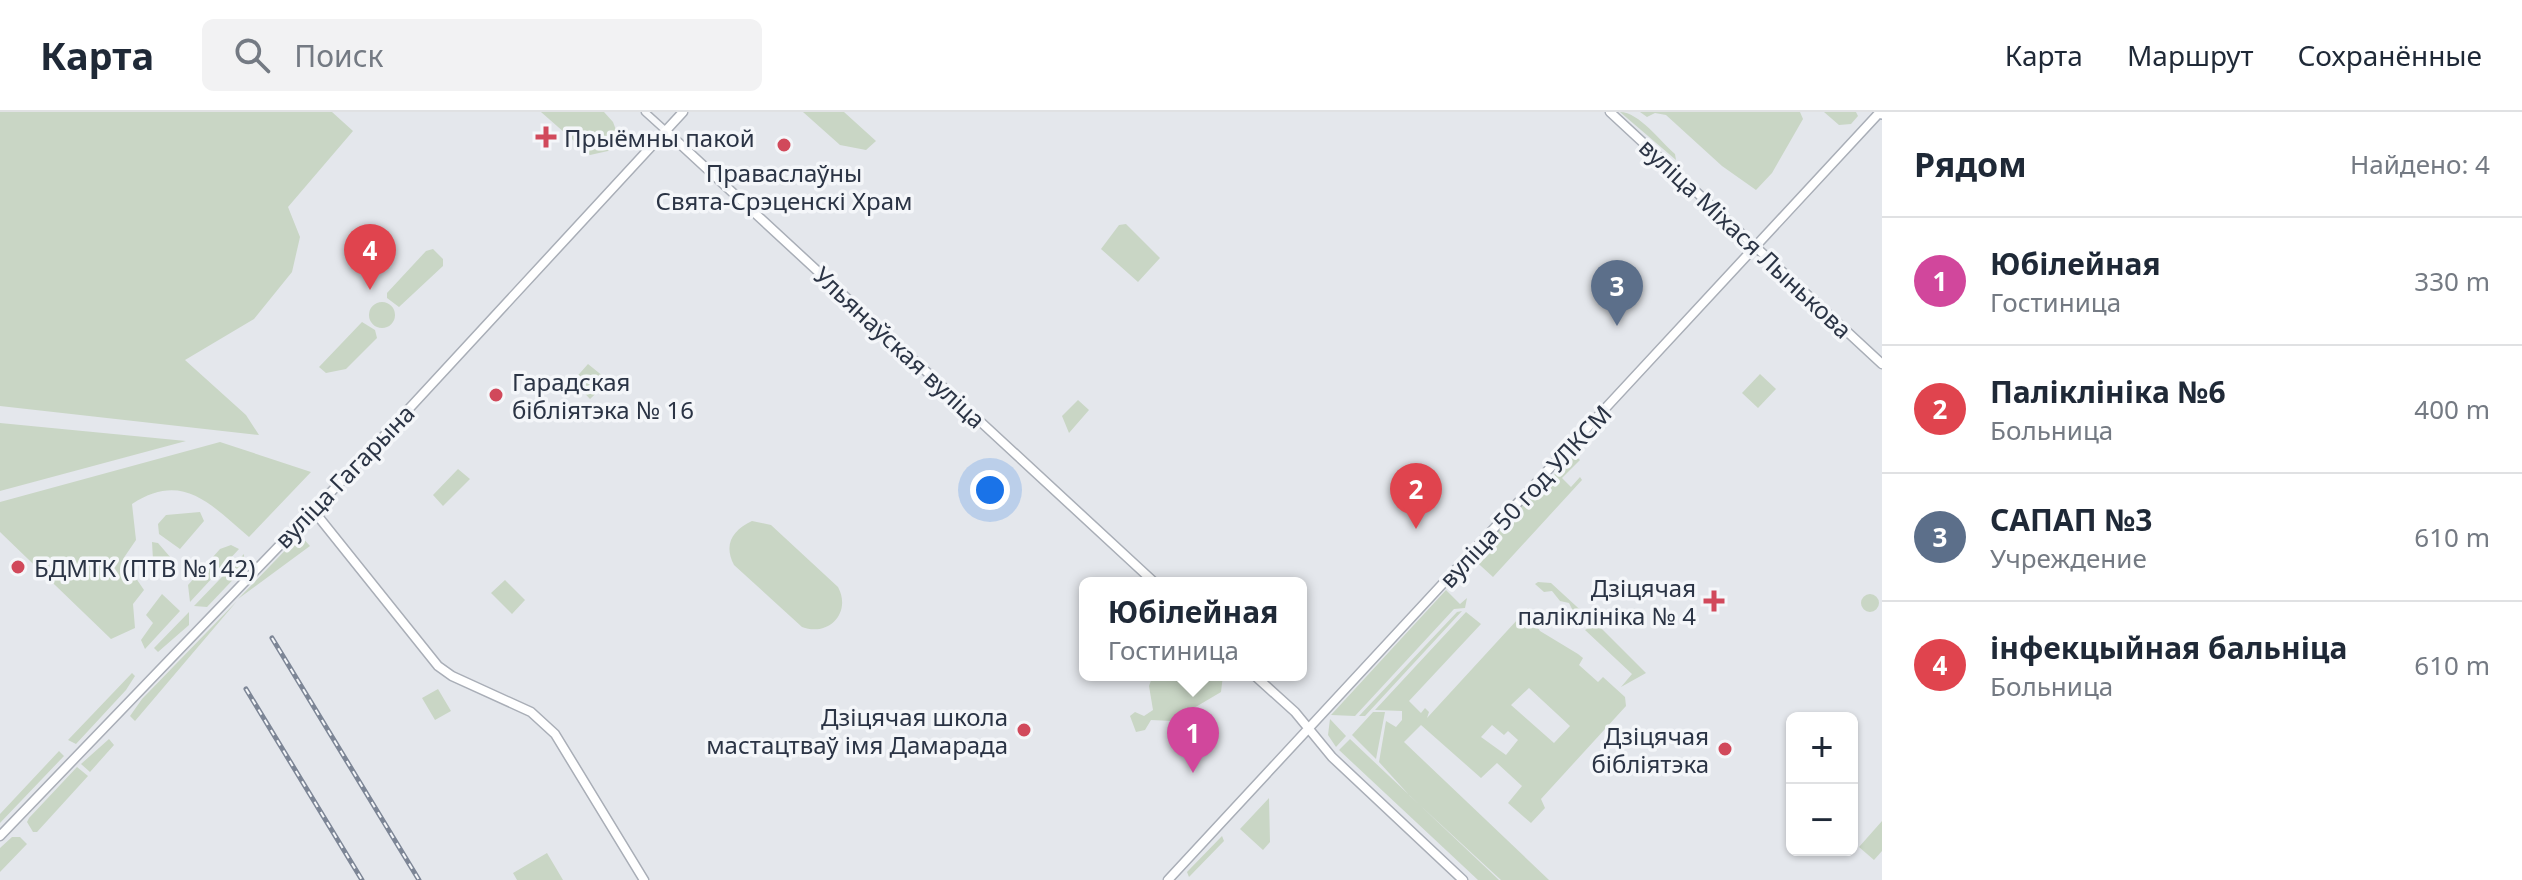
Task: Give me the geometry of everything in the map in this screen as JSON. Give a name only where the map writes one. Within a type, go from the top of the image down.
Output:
[{"type":"main road","name":"вуліца Гагарына","points":[[0,836],[313,510],[683,112]]},
{"type":"main road","name":"вуліца Міхася Лынькова","points":[[1610,112],[1882,364]]},
{"type":"main road","name":"вуліца 50 год УЛКСМ","points":[[1168,880],[1881,113]]},
{"type":"main road","name":"Ульянаўская вуліца","points":[[666,131],[1149,577]]},
{"type":"main road","points":[[313,510],[438,666],[540,717],[555,734],[644,880]]},
{"type":"main road","points":[[1260,681],[1332,757],[1463,880]]},
{"type":"street","name":"Ульянаўская вуліца","points":[[645,112],[666,131]]},
{"type":"green space","points":[[0,112],[332,112],[353,131],[288,207],[300,237],[292,272],[254,319],[185,360],[246,415],[259,435],[0,406]]},
{"type":"green space","points":[[541,112],[604,112],[613,122],[619,138],[608,151],[590,155]]},
{"type":"green space","points":[[803,112],[844,112],[876,141],[866,150],[840,145]]},
{"type":"green space","points":[[1620,112],[1642,122],[1675,154],[1676,160]]},
{"type":"green space","points":[[1640,112],[1800,112],[1803,119],[1772,173],[1756,190],[1722,166],[1666,115],[1655,113],[1647,117]]},
{"type":"green space","points":[[1824,112],[1856,112],[1858,116],[1851,124],[1839,125]]},
{"type":"green space","points":[[1126,224],[1160,258],[1138,282],[1101,249],[1119,225]]},
{"type":"green space","points":[[433,249],[443,259],[443,266],[399,307],[387,298],[387,293],[426,251]]},
{"type":"green space","points":[[382,302],[391,306],[395,315],[391,324],[382,328],[373,324],[369,315],[373,306]]},
{"type":"green space","points":[[362,322],[375,330],[377,338],[346,369],[326,373],[319,367]]},
{"type":"green space","points":[[588,364],[609,381],[590,399],[573,381]]},
{"type":"green space","points":[[1760,374],[1776,389],[1758,408],[1742,393]]},
{"type":"green space","points":[[1078,400],[1089,410],[1069,433],[1062,416]]},
{"type":"green space","points":[[0,423],[186,441],[0,491]]},
{"type":"green space","points":[[220,442],[311,472],[249,537],[208,503],[181,491],[150,495],[132,504],[136,540],[123,559],[144,590],[133,604],[135,628],[111,639],[0,532],[0,502]]},
{"type":"green space","points":[[1569,450],[1580,460],[1562,478],[1571,487],[1580,477],[1582,480],[1493,577],[1470,556],[1536,485],[1544,485],[1557,472],[1556,463]]},
{"type":"green space","points":[[458,469],[470,479],[443,506],[433,495]]},
{"type":"green space","points":[[200,512],[204,521],[180,549],[159,534],[158,524],[166,515]]},
{"type":"green space","points":[[752,521],[771,525],[838,587],[842,606],[840,614],[829,626],[821,629],[802,627],[734,565],[730,551],[732,538]]},
{"type":"green space","points":[[300,535],[310,546],[238,599]]},
{"type":"green space","points":[[152,542],[158,543],[171,558],[163,566],[153,560]]},
{"type":"green space","points":[[231,545],[239,549],[190,602],[188,585],[220,549]]},
{"type":"green space","points":[[244,554],[244,568],[207,607],[194,606]]},
{"type":"green space","points":[[505,580],[525,600],[512,614],[491,593]]},
{"type":"green space","points":[[1551,583],[1588,617],[1580,625],[1569,603],[1560,601],[1552,591],[1544,592],[1535,584]]},
{"type":"green space","points":[[1446,590],[1460,604],[1467,598],[1465,608],[1454,609],[1355,716],[1331,715]]},
{"type":"green space","points":[[162,594],[180,611],[145,649],[141,640],[153,623],[146,615]]},
{"type":"green space","points":[[1866,594],[1874,594],[1879,603],[1877,610],[1866,612],[1861,607],[1861,599]]},
{"type":"green space","points":[[237,601],[135,721],[130,716],[142,699]]},
{"type":"green space","points":[[1528,608],[1536,616],[1534,622],[1540,631],[1578,654],[1583,658],[1579,665],[1598,682],[1603,677],[1625,697],[1626,706],[1541,799],[1545,808],[1531,823],[1508,803],[1522,786],[1497,763],[1481,778],[1421,725],[1404,742],[1549,880],[1501,880],[1410,796],[1379,762],[1386,721],[1396,727],[1402,720],[1402,711],[1375,710],[1466,612],[1481,624],[1409,701],[1421,713],[1425,708],[1429,712],[1427,718]],"holes":[[[1529,688],[1570,726],[1554,743],[1511,705]],[[1492,725],[1504,735],[1508,731],[1518,740],[1506,755],[1481,737]]]},
{"type":"green space","points":[[1462,611],[1365,716],[1359,716],[1457,612]]},
{"type":"green space","points":[[189,612],[189,625],[158,652],[154,648]]},
{"type":"green space","points":[[1596,623],[1646,673],[1621,687],[1632,674],[1585,630]]},
{"type":"green space","points":[[132,673],[135,676],[126,690],[76,744],[68,740]]},
{"type":"green space","points":[[1151,681],[1222,681],[1221,692],[1172,721],[1151,720],[1145,730],[1136,732],[1130,716],[1135,712],[1144,716],[1153,710]]},
{"type":"green space","points":[[438,689],[451,711],[435,720],[422,698]]},
{"type":"green space","points":[[1373,712],[1385,712],[1376,759],[1352,735]]},
{"type":"green space","points":[[1330,719],[1346,736],[1336,747],[1328,735]]},
{"type":"green space","points":[[109,739],[114,745],[90,772],[81,764]]},
{"type":"green space","points":[[1350,739],[1499,880],[1478,880],[1339,750]]},
{"type":"green space","points":[[59,751],[64,756],[0,823],[0,814]]},
{"type":"green space","points":[[77,767],[88,776],[37,832],[33,832],[27,822],[29,818]]},
{"type":"green space","points":[[1269,798],[1270,842],[1263,850],[1240,829]]},
{"type":"green space","points":[[1882,821],[1882,851],[1874,860],[1859,847]]},
{"type":"green space","points":[[1222,836],[1224,841],[1189,877],[1187,872]]},
{"type":"green space","points":[[12,837],[20,837],[27,844],[0,872],[0,848]]},
{"type":"green space","points":[[547,853],[563,880],[517,880],[513,873]]},
{"type":"railway","points":[[272,638],[419,880]]},
{"type":"railway","points":[[246,689],[362,880]]},
{"type":"place","name":"Прыёмны пакой","points":[[546,137]]},
{"type":"place","name":"Праваслаўны Свята-Срэценскі Храм","points":[[784,145]]},
{"type":"place","name":"інфекцыйная бальніца","points":[[370,290]]},
{"type":"place","name":"САПАП №3","points":[[1617,326]]},
{"type":"place","name":"Гарадская бібліятэка № 16","points":[[496,395]]},
{"type":"place","name":"Паліклініка №6","points":[[1416,529]]},
{"type":"place","name":"БДМТК (ПТВ №142)","points":[[18,567]]},
{"type":"place","name":"Дзіцячая паліклініка № 4","points":[[1714,601]]},
{"type":"place","name":"Дзіцячая школа мастацтваў імя Дамарада","points":[[1024,730]]},
{"type":"place","name":"Дзіцячая бібліятэка","points":[[1725,749]]},
{"type":"place","name":"Юбілейная","points":[[1193,773]]}]
